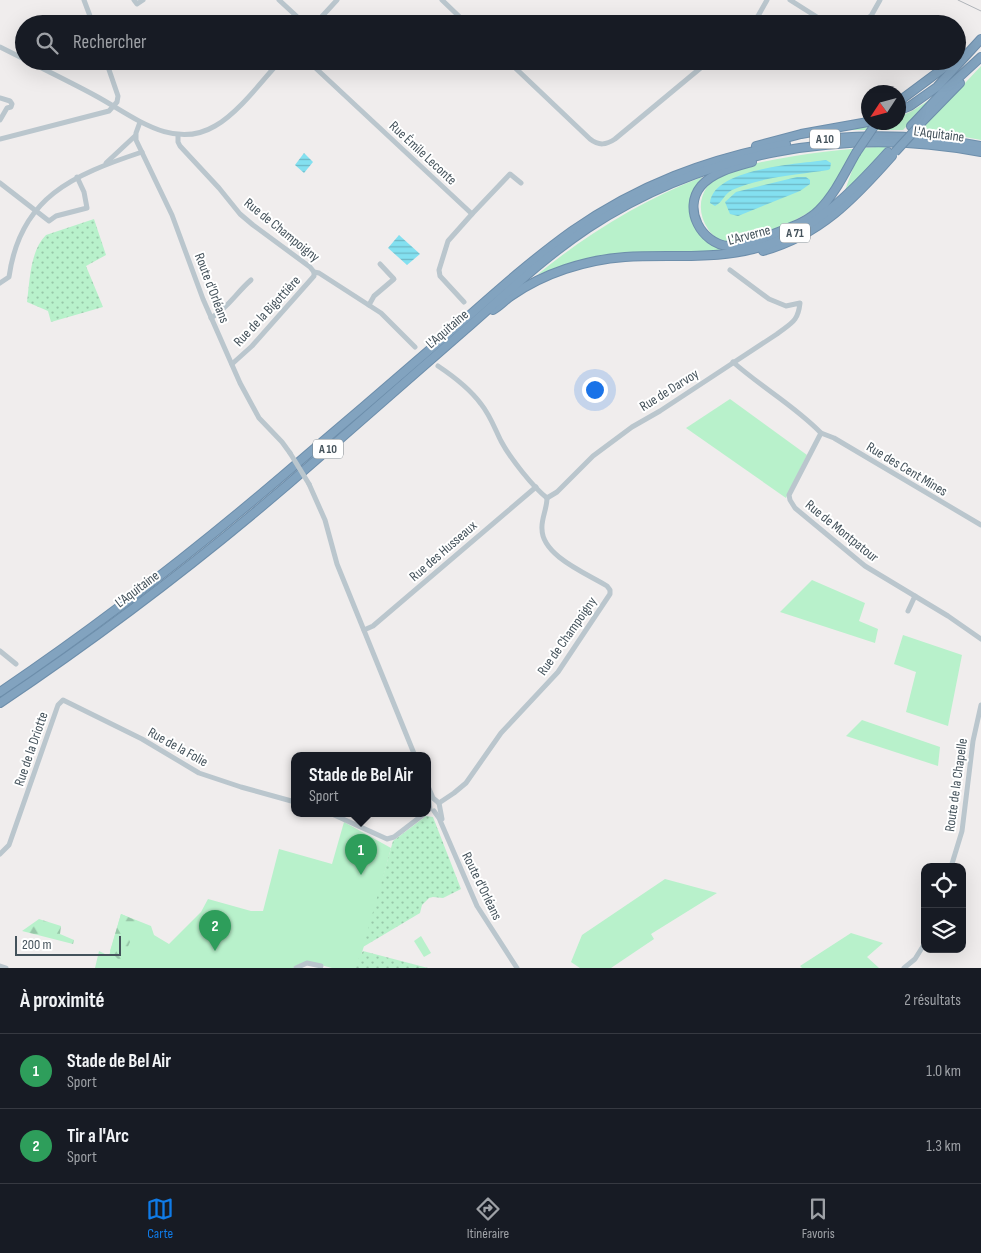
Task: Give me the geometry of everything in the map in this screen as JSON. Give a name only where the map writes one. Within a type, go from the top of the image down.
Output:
[{"type":"highway","points":[[966,49],[981,35]]},
{"type":"highway","points":[[966,56],[981,39]]},
{"type":"highway","points":[[966,61],[981,46]]},
{"type":"highway","points":[[469,327],[520,291],[566,269],[611,259],[675,258],[701,260],[737,257],[765,251],[813,231],[842,209],[865,186],[945,90],[981,56]]},
{"type":"highway","points":[[914,126],[981,62]]},
{"type":"highway","points":[[906,96],[941,70]]},
{"type":"highway","points":[[937,88],[953,70]]},
{"type":"highway","points":[[906,108],[937,88],[957,70]]},
{"type":"highway","points":[[724,157],[801,134],[861,123]]},
{"type":"highway","name":"A 71","points":[[764,155],[758,160],[713,176],[698,191],[694,202],[695,219],[702,232],[714,242],[728,246],[744,245],[794,226],[811,217],[826,203],[872,130]]},
{"type":"highway","name":"L'Aquitaine","points":[[0,692],[90,629],[222,526],[507,282],[562,239],[597,215],[633,194],[684,171],[724,157],[806,141],[862,136],[918,138],[981,146]]},
{"type":"highway","name":"L'Aquitaine","points":[[0,703],[79,648],[184,569],[314,462],[469,327],[511,287],[577,236],[612,213],[649,194],[732,162],[820,145],[876,141],[927,144],[981,152]]},
{"type":"street","points":[[84,0],[90,15]]},
{"type":"street","points":[[134,0],[137,4],[143,0]]},
{"type":"street","points":[[280,0],[296,15]]},
{"type":"street","points":[[323,15],[337,0]]},
{"type":"street","points":[[442,0],[458,15]]},
{"type":"street","points":[[759,15],[767,0]]},
{"type":"street","points":[[790,0],[814,15]]},
{"type":"street","points":[[872,15],[880,0]]},
{"type":"street","points":[[0,47],[15,54]]},
{"type":"street","points":[[45,70],[140,122],[160,131],[178,135],[200,132],[220,123],[232,113],[272,70]]},
{"type":"street","points":[[0,140],[106,112],[117,102],[118,96],[109,70]]},
{"type":"street","name":"Rue Émile Leconte","points":[[318,70],[472,214]]},
{"type":"street","points":[[517,70],[590,139],[605,144],[615,139],[698,70]]},
{"type":"street","points":[[0,120],[7,108],[2,100]]},
{"type":"street","points":[[104,164],[135,136],[140,122]]},
{"type":"street","name":"Rue de Champoigny","points":[[178,135],[180,146],[240,214],[314,272],[320,273],[391,321],[415,347]]},
{"type":"street","name":"Route d'Orléans","points":[[135,136],[172,214],[211,318],[254,410],[290,454],[309,484],[321,509],[337,564],[412,752]]},
{"type":"street","points":[[0,284],[9,277],[17,243],[26,224],[35,211],[56,191],[104,164],[142,152]]},
{"type":"street","points":[[464,302],[440,276],[439,270],[448,241],[510,174],[521,183]]},
{"type":"street","points":[[1,184],[49,221],[56,216],[87,208],[84,192],[77,178]]},
{"type":"street","points":[[369,305],[374,296],[394,279],[380,264]]},
{"type":"street","name":"Rue de Darvoy","points":[[547,498],[557,492],[593,456],[632,427],[792,323],[799,315],[800,303],[786,306],[769,299],[730,270]]},
{"type":"street","name":"Rue de la Bigottière","points":[[232,364],[272,325],[313,278],[314,272]]},
{"type":"street","points":[[211,318],[228,305],[236,294],[251,280]]},
{"type":"street","points":[[733,362],[811,423],[821,433]]},
{"type":"street","points":[[438,366],[479,401],[490,417],[504,446],[547,498]]},
{"type":"street","name":"Rue des Cent Mines","points":[[821,433],[834,438],[981,525]]},
{"type":"street","name":"Rue de Montpatour","points":[[821,433],[789,495],[795,508],[865,566],[981,639]]},
{"type":"street","name":"Rue des Husseaux","points":[[364,630],[374,626],[536,487]]},
{"type":"street","name":"Rue de Champoigny","points":[[434,806],[462,787],[501,733],[558,672],[610,594],[607,586],[564,560],[546,543],[542,535],[542,527],[547,498]]},
{"type":"street","points":[[908,611],[915,596]]},
{"type":"street","points":[[0,651],[16,664]]},
{"type":"street","name":"Rue de la Folie","points":[[58,705],[63,700],[73,704],[142,739],[186,766],[205,775],[291,801]]},
{"type":"street","name":"Rue de la Driotte","points":[[0,854],[8,845],[58,705]]},
{"type":"street","name":"Route de la Chapelle","points":[[952,863],[962,831],[973,741],[981,705]]},
{"type":"street","name":"Route d'Orléans","points":[[434,806],[477,906],[517,968]]},
{"type":"street","points":[[338,817],[387,840],[394,837],[420,817]]},
{"type":"street","points":[[904,968],[915,959],[921,949]]},
{"type":"street","points":[[296,968],[307,963],[321,966]]},
{"type":"street","points":[[0,966],[6,968]]},
{"type":"green space","points":[[981,66],[981,140],[922,129]]},
{"type":"green space","points":[[934,97],[906,127],[906,114]]},
{"type":"green space","points":[[861,127],[861,130],[846,130]]},
{"type":"green space","points":[[888,146],[843,196],[858,154],[826,201],[807,214],[762,235],[735,243],[726,243],[714,236],[704,221],[701,205],[705,190],[710,183],[727,171],[770,160],[837,150]]},
{"type":"green space","points":[[702,177],[694,194],[692,207],[704,237],[738,247],[716,253],[590,258],[537,275],[576,245],[636,207]]},
{"type":"green space","points":[[94,219],[106,255],[86,266],[103,307],[51,322],[48,311],[27,302],[32,266],[37,249],[46,235]]},
{"type":"green space","points":[[730,399],[807,455],[786,498],[686,428]]},
{"type":"green space","points":[[812,580],[865,603],[859,621],[878,629],[875,643],[780,612]]},
{"type":"green space","points":[[903,635],[962,655],[948,726],[906,712],[916,672],[894,664]]},
{"type":"green space","points":[[862,720],[940,747],[938,766],[846,736]]},
{"type":"green space","points":[[425,817],[433,817],[461,889],[443,898],[429,898],[422,905],[420,913],[363,947],[393,841]]},
{"type":"green space","points":[[344,822],[391,848],[357,968],[332,968],[308,962],[293,968],[95,968],[99,951],[109,956],[121,914],[151,926],[154,935],[169,944],[201,912],[208,899],[251,911],[263,911],[279,849],[332,864]]},
{"type":"green space","points":[[665,879],[717,893],[651,934],[654,939],[611,968],[580,968],[571,962],[582,935]]},
{"type":"green space","points":[[121,914],[137,921],[134,931],[128,937],[130,942],[121,962],[110,951]]},
{"type":"green space","points":[[39,919],[61,926],[60,934],[74,940],[73,944],[22,931]]},
{"type":"green space","points":[[851,933],[883,943],[867,957],[879,968],[802,968],[800,966]]},
{"type":"green space","points":[[421,936],[431,953],[424,957],[414,941]]},
{"type":"green space","points":[[363,951],[428,968],[353,968]]},
{"type":"water","points":[[304,153],[313,162],[304,173],[295,165]]},
{"type":"water","points":[[826,160],[831,163],[828,170],[755,182],[732,190],[715,206],[710,203],[715,191],[726,182],[741,175],[778,166]]},
{"type":"water","points":[[797,177],[806,177],[810,180],[810,184],[800,191],[738,216],[730,214],[725,202],[736,192]]},
{"type":"water","points":[[399,235],[420,254],[407,265],[388,248]]},
{"type":"railway","points":[[958,0],[981,11]]},
{"type":"place","name":"Stade de Bel Air","points":[[361,875]]},
{"type":"place","name":"Tir a l'Arc","points":[[215,951]]}]
